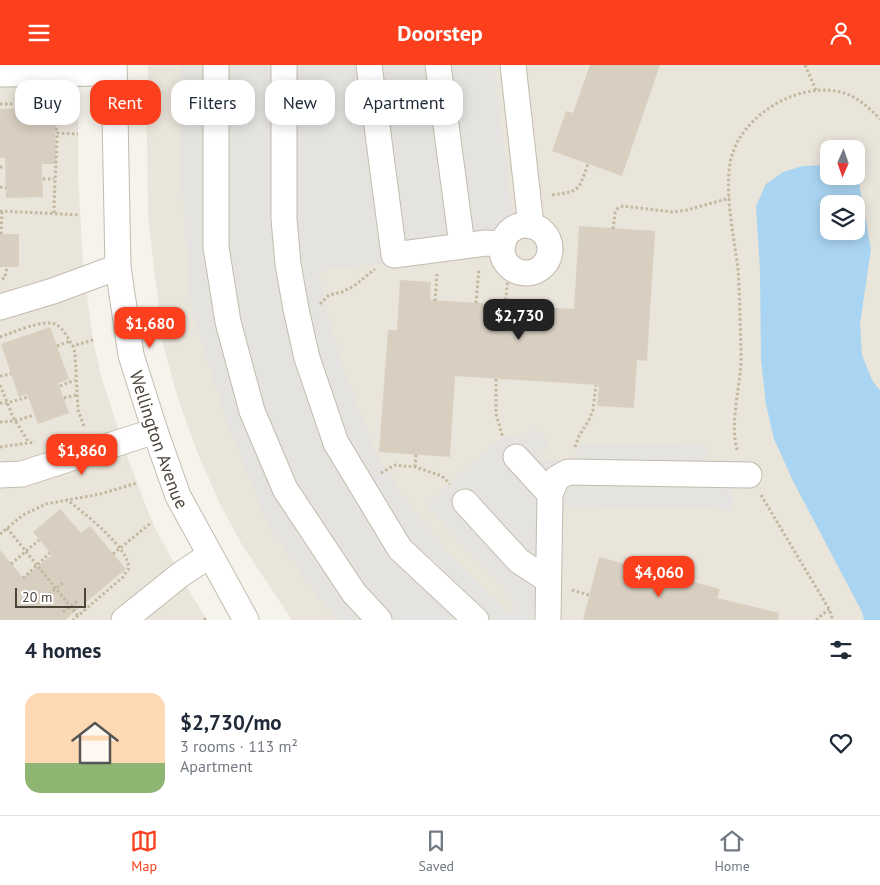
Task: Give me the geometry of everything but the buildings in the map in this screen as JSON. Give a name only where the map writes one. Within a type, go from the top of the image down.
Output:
[{"type":"street","points":[[216,65],[216,247],[228,322],[252,411],[285,489],[354,593],[379,620]]},
{"type":"street","points":[[284,65],[284,219],[288,264],[307,358],[336,443],[400,549],[476,620]]},
{"type":"street","points":[[369,65],[394,255],[462,245],[503,244]]},
{"type":"street","points":[[438,65],[462,245]]},
{"type":"street","points":[[513,65],[531,226]]},
{"type":"street","points":[[0,74],[114,69]]},
{"type":"street","name":"Wellington Avenue","points":[[114,69],[118,267],[131,355],[178,496],[246,620]]},
{"type":"street","points":[[531,226],[544,234],[550,249],[549,257],[539,270],[523,273],[515,271],[504,259],[502,252],[503,244],[510,231],[516,227],[531,226]]},
{"type":"street","points":[[0,307],[46,294],[118,267]]},
{"type":"street","points":[[0,475],[22,474],[155,431]]},
{"type":"street","points":[[516,457],[550,494]]},
{"type":"street","points":[[548,620],[550,494],[557,477],[568,471],[749,475]]},
{"type":"street","points":[[465,502],[519,561],[548,580]]},
{"type":"street","points":[[124,620],[180,575],[210,555]]},
{"type":"path","points":[[805,65],[816,90]]},
{"type":"path","points":[[833,620],[829,609],[739,458],[734,441],[741,354],[738,271],[728,175],[732,152],[741,137],[756,119],[776,104],[797,93],[828,90],[843,93],[860,100],[880,119]]},
{"type":"path","points":[[0,104],[48,104],[53,107],[57,133],[54,213]]},
{"type":"path","points":[[57,133],[78,133]]},
{"type":"path","points":[[544,196],[573,192],[580,186],[588,164]]},
{"type":"path","points":[[0,167],[5,167]]},
{"type":"path","points":[[42,179],[54,179]]},
{"type":"path","points":[[0,187],[6,188]]},
{"type":"path","points":[[614,229],[615,213],[618,208],[623,206],[673,212],[730,198]]},
{"type":"path","points":[[1,234],[1,211],[80,215]]},
{"type":"path","points":[[476,303],[479,265]]},
{"type":"path","points":[[0,280],[5,278],[7,267]]},
{"type":"path","points":[[435,301],[438,272]]},
{"type":"path","points":[[505,305],[508,278]]},
{"type":"path","points":[[0,337],[45,323],[55,324],[64,332],[73,346],[78,410],[84,426]]},
{"type":"path","points":[[73,346],[93,340]]},
{"type":"path","points":[[57,346],[70,341]]},
{"type":"path","points":[[0,376],[11,374]]},
{"type":"path","points":[[496,379],[496,414],[503,439],[516,457]]},
{"type":"path","points":[[60,386],[75,380]]},
{"type":"path","points":[[0,385],[15,421],[29,443]]},
{"type":"path","points":[[568,471],[579,436],[594,410],[596,385]]},
{"type":"path","points":[[64,398],[76,395]]},
{"type":"path","points":[[0,403],[28,397]]},
{"type":"path","points":[[0,422],[15,421],[34,415]]},
{"type":"path","points":[[415,467],[416,454]]},
{"type":"path","points":[[362,485],[395,465],[415,467],[427,469],[442,476],[465,502]]},
{"type":"path","points":[[0,534],[23,515],[46,503],[100,494],[137,483]]},
{"type":"path","points":[[66,499],[120,549],[125,557],[128,571],[73,620]]},
{"type":"path","points":[[113,554],[152,522]]},
{"type":"path","points":[[7,528],[78,616]]},
{"type":"path","points":[[11,564],[39,540]]},
{"type":"path","points":[[23,578],[50,553]]},
{"type":"path","points":[[49,594],[64,582]]},
{"type":"path","points":[[63,612],[79,600]]},
{"type":"path","points":[[816,620],[829,609]]},
{"type":"shaded area","points":[[0,65],[78,65],[78,80],[15,80],[15,125],[78,125],[78,173],[83,266],[93,340],[101,376],[127,456],[152,522],[207,620],[0,620]]},
{"type":"shaded area","points":[[148,65],[880,65],[880,620],[292,620],[241,543],[220,504],[198,454],[178,399],[163,344],[148,216],[146,125],[161,125],[161,80],[148,80]]},
{"type":"shaded area","points":[[181,65],[497,65],[495,76],[513,217],[487,250],[319,271],[326,309],[344,370],[376,453],[398,489],[448,552],[512,615],[514,606],[511,596],[425,505],[495,442],[509,434],[522,440],[535,427],[551,442],[538,456],[543,461],[571,460],[581,443],[706,446],[706,462],[734,496],[733,510],[543,505],[541,620],[338,620],[318,598],[267,523],[227,423],[191,308],[180,166],[180,125],[255,125],[255,80],[181,80]]},
{"type":"water","points":[[820,165],[820,185],[860,185],[861,195],[820,195],[820,240],[865,240],[865,216],[871,249],[860,324],[862,355],[873,382],[880,390],[880,620],[864,620],[862,612],[793,481],[774,439],[766,404],[761,360],[760,271],[756,206],[766,184],[783,172],[803,166]]}]
